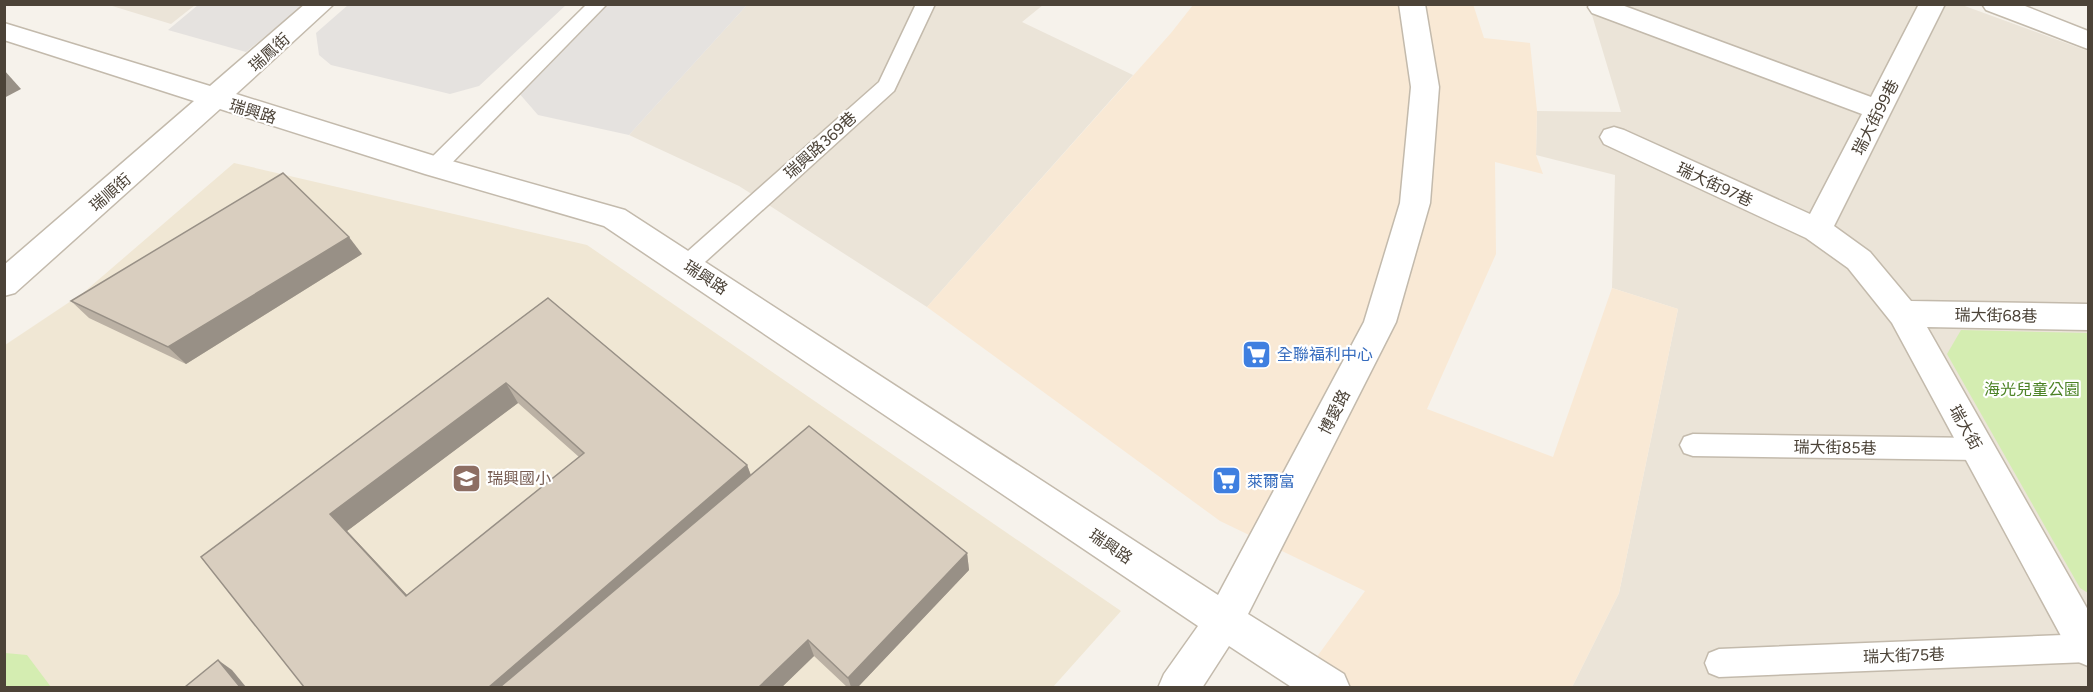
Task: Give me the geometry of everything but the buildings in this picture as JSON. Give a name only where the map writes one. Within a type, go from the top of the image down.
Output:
[{"type":"street","name":"瑞鳳街","points":[[216,99],[321,4]]},
{"type":"street","name":"博愛路","points":[[1178,687],[1224,621],[1380,322],[1415,203],[1425,87],[1412,4]]},
{"type":"street","name":"瑞大街99巷","points":[[1817,230],[1932,4]]},
{"type":"street","points":[[1995,4],[2088,41]]},
{"type":"street","points":[[1601,7],[1878,110]]},
{"type":"street","name":"瑞興路","points":[[4,31],[435,167],[614,218],[687,264],[1224,621],[1330,687]]},
{"type":"street","name":"瑞順街","points":[[4,284],[216,99]]},
{"type":"street","name":"瑞大街97巷","points":[[1614,137],[1817,230]]},
{"type":"street","name":"瑞大街","points":[[1817,230],[1860,260],[1903,314],[2088,647]]},
{"type":"street","name":"瑞大街68巷","points":[[1903,314],[2088,317]]},
{"type":"lane","points":[[435,167],[598,4]]},
{"type":"lane","name":"瑞興路369巷","points":[[687,264],[887,86],[926,4]]},
{"type":"lane","name":"瑞大街85巷","points":[[1693,445],[1978,449]]},
{"type":"lane","name":"瑞大街75巷","points":[[1719,663],[2088,647]]},
{"type":"shaded area","points":[[1473,4],[1484,38],[1530,43],[1537,111],[1536,155],[1543,174],[1495,162],[1496,254],[1427,409],[1553,457],[1612,288],[1678,309],[1619,593],[1572,687],[1294,688],[1365,591],[1220,521],[927,307],[1171,33],[1193,5]]},
{"type":"shaded area","points":[[109,5],[195,5],[171,24]]},
{"type":"shaded area","points":[[198,5],[303,5],[246,52],[168,30]]},
{"type":"shaded area","points":[[348,5],[566,5],[479,86],[450,94],[331,65],[319,55],[316,33]]},
{"type":"shaded area","points":[[608,5],[747,5],[629,135],[538,115],[518,92]]},
{"type":"shaded area","points":[[747,5],[1043,5],[1022,22],[1133,75],[927,307],[739,186],[629,135]]},
{"type":"shaded area","points":[[1589,5],[1962,5],[2088,51],[2088,687],[1572,687],[1619,593],[1678,309],[1612,288],[1615,175],[1536,155],[1537,111],[1621,112]]},
{"type":"shaded area","name":"瑞興國小","points":[[234,163],[587,245],[1121,611],[1053,687],[5,688],[5,345],[83,293]]},
{"type":"green space","name":"海光兒童公園","points":[[1961,330],[2088,333],[2088,593],[2080,588],[1947,354]]},
{"type":"green space","points":[[5,653],[27,655],[51,687],[5,687]]},
{"type":"place","name":"全聯福利中心","points":[[1256,354]]},
{"type":"place","name":"瑞興國小","points":[[466,478]]},
{"type":"place","name":"萊爾富","points":[[1226,481]]}]
